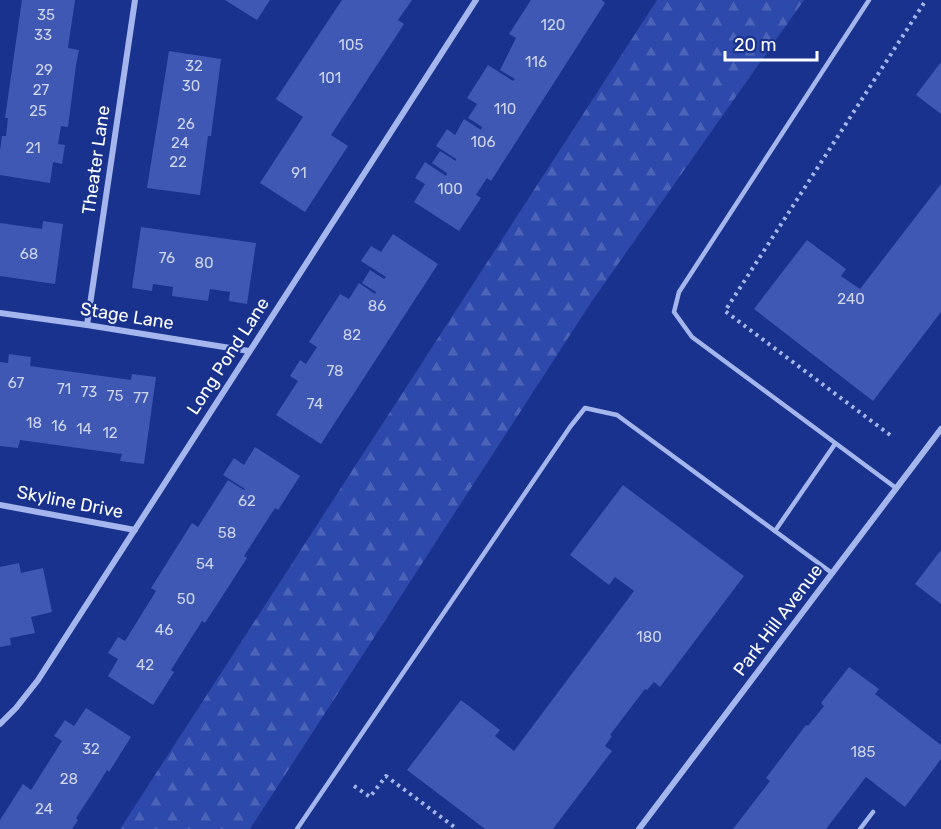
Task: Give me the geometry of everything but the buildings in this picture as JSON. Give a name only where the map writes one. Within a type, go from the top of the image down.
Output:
[{"type":"street","name":"Theater Lane","points":[[87,325],[135,0]]},
{"type":"street","name":"Long Pond Lane","points":[[0,724],[38,680],[476,0]]},
{"type":"street","name":"Stage Lane","points":[[0,313],[249,351]]},
{"type":"street","name":"Park Hill Avenue","points":[[639,829],[941,429]]},
{"type":"street","name":"Skyline Drive","points":[[0,505],[135,530]]},
{"type":"lane","points":[[869,0],[679,292],[674,312],[692,337],[896,488]]},
{"type":"lane","points":[[297,829],[585,408],[617,415],[832,573]]},
{"type":"lane","points":[[775,531],[835,444]]},
{"type":"lane","points":[[860,829],[873,812]]},
{"type":"path","points":[[890,435],[725,311],[926,0]]},
{"type":"path","points":[[354,786],[370,797],[386,776],[457,829]]},
{"type":"green space","points":[[657,0],[804,0],[592,301],[250,829],[120,829]]}]
